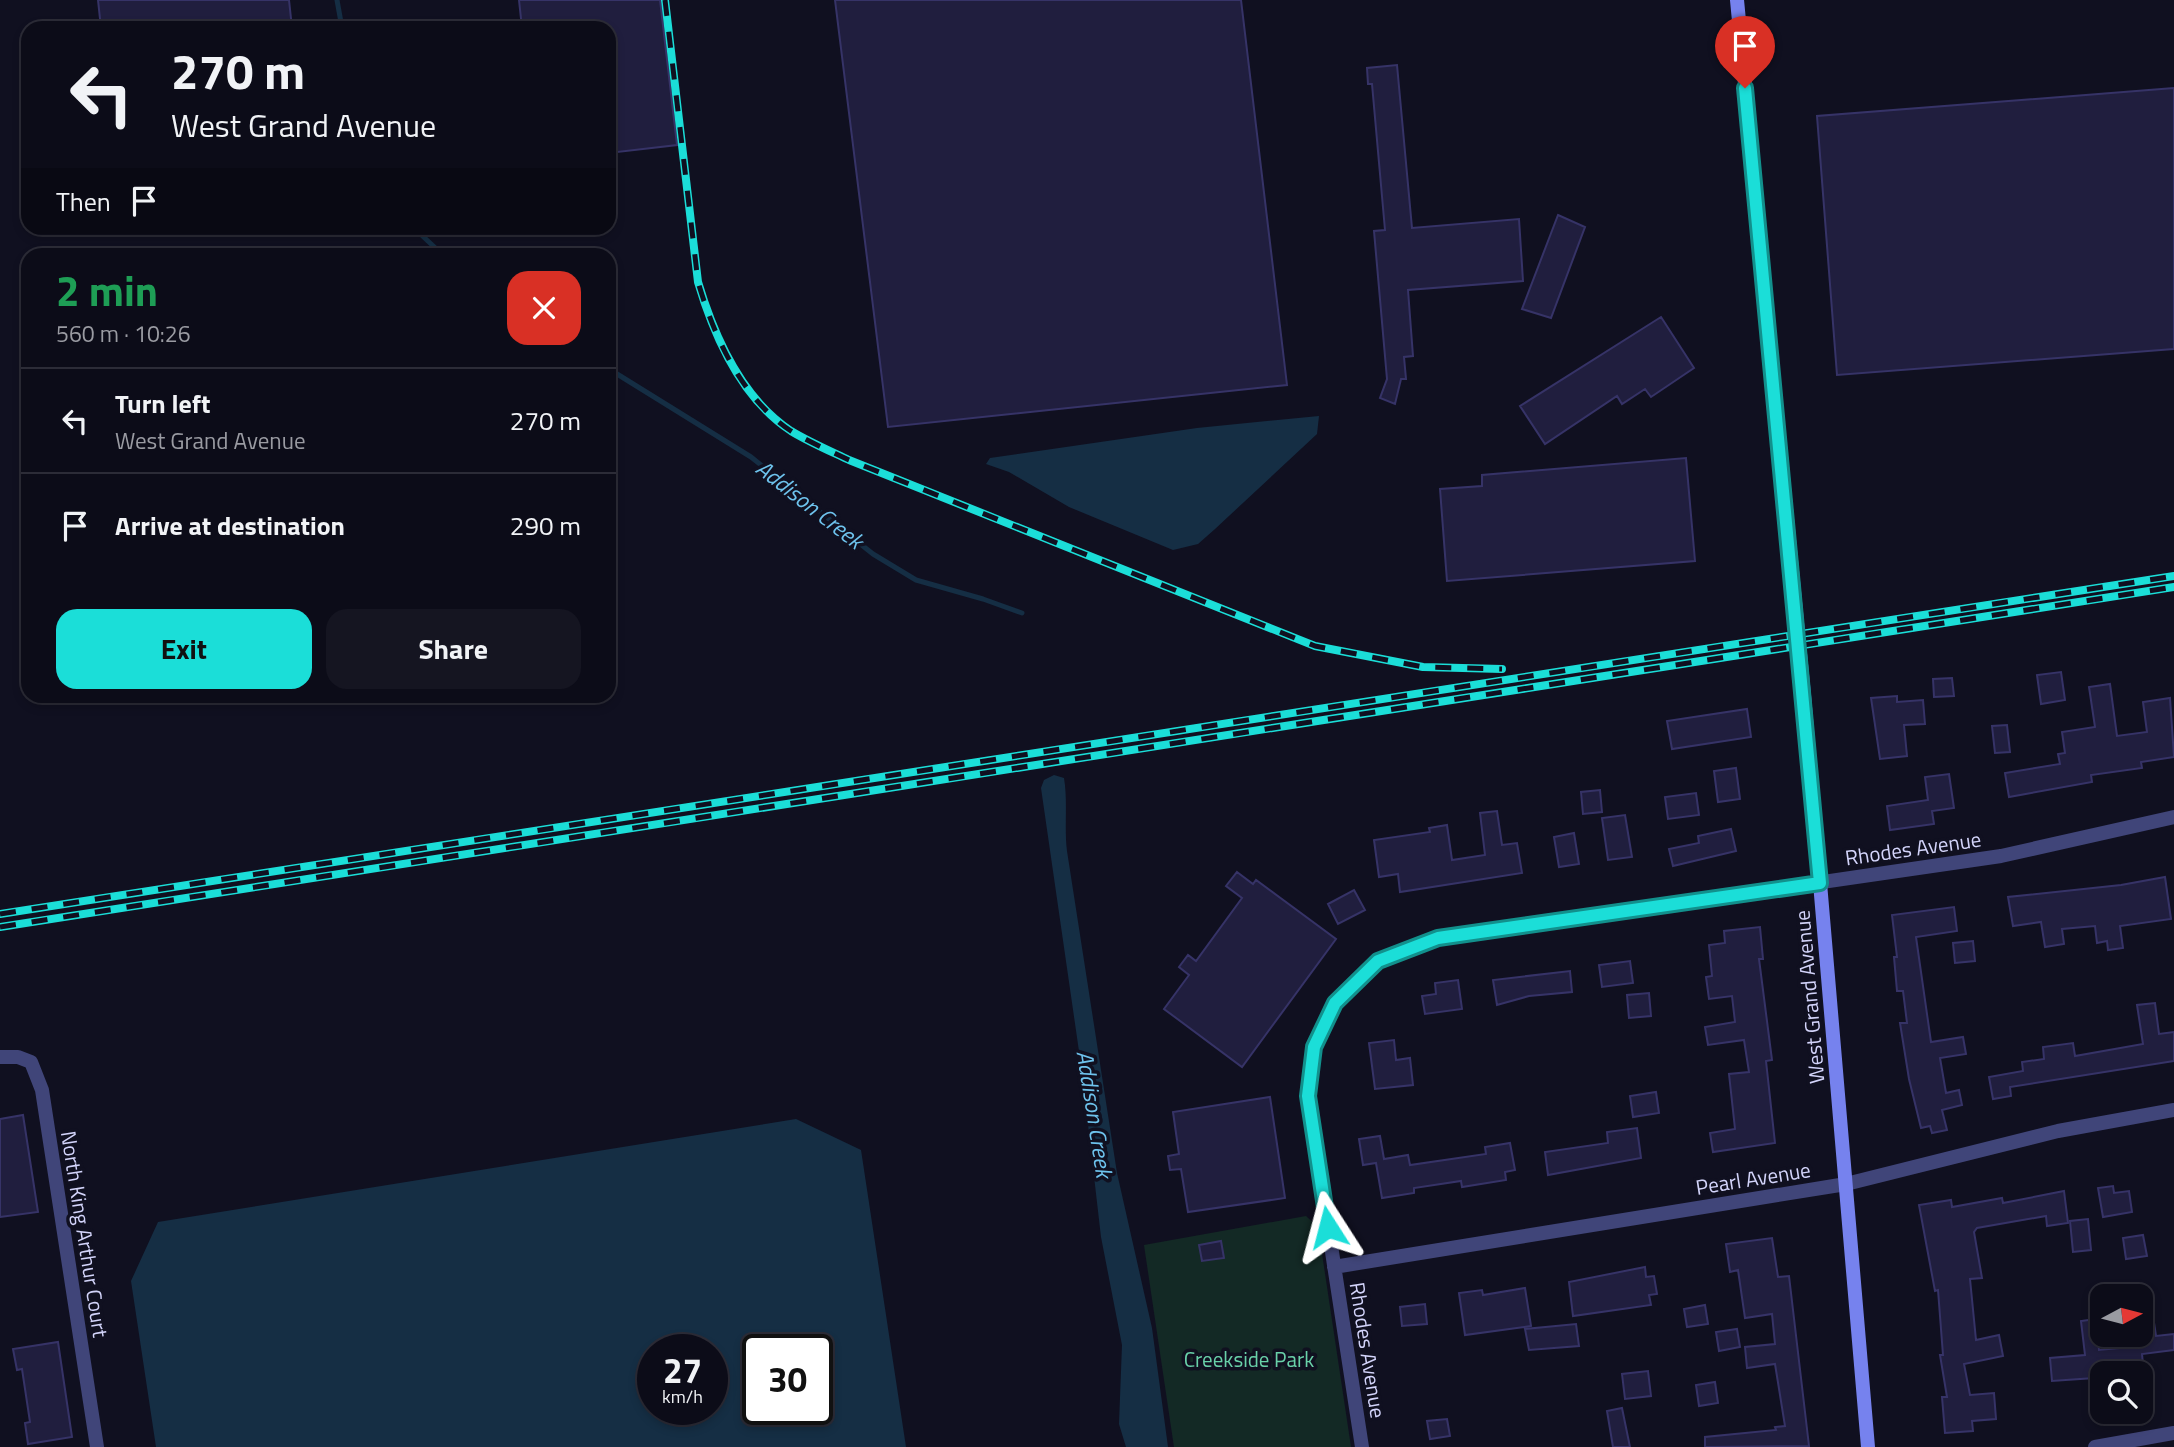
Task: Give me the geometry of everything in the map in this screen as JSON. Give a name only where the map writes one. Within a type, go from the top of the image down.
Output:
[{"type":"main road","name":"West Grand Avenue","points":[[1737,0],[1820,883],[1868,1447]]},
{"type":"street","name":"Rhodes Avenue","points":[[1362,1447],[1308,1096],[1314,1047],[1335,1003],[1378,961],[1438,938],[2001,856],[2174,817]]},
{"type":"street","name":"North King Arthur Court","points":[[0,1057],[18,1057],[32,1062],[42,1090],[97,1447]]},
{"type":"street","name":"Pearl Avenue","points":[[1334,1267],[1846,1184],[2058,1131],[2174,1110]]},
{"type":"street","points":[[2095,1447],[2174,1433]]},
{"type":"green space","name":"Creekside Park","points":[[1306,1216],[1318,1227],[1351,1447],[1174,1447],[1144,1245]]},
{"type":"water","points":[[1319,416],[1317,434],[1215,529],[1198,544],[1173,550],[1069,507],[1009,472],[986,464],[990,458],[1197,428]]},
{"type":"water","points":[[1054,775],[1064,778],[1067,851],[1117,1173],[1152,1328],[1168,1447],[1126,1447],[1119,1424],[1122,1345],[1101,1237],[1082,1072],[1041,788],[1044,780]]},
{"type":"water","points":[[796,1119],[861,1150],[906,1447],[156,1447],[131,1281],[158,1222]]},
{"type":"building","points":[[98,0],[289,0],[291,21],[100,21]]},
{"type":"building","points":[[519,0],[660,0],[677,145],[616,152],[616,21],[521,21]]},
{"type":"building","points":[[835,0],[1241,0],[1287,385],[888,427]]},
{"type":"building","points":[[1397,65],[1412,228],[1519,219],[1523,281],[1408,290],[1413,356],[1404,357],[1406,379],[1401,379],[1395,404],[1380,398],[1387,379],[1374,231],[1385,230],[1372,84],[1368,84],[1367,68]]},
{"type":"building","points":[[2174,88],[2174,349],[1837,375],[1817,116]]},
{"type":"building","points":[[1558,215],[1585,227],[1551,318],[1522,309]]},
{"type":"building","points":[[1661,317],[1694,368],[1651,397],[1645,389],[1622,404],[1617,396],[1545,444],[1520,406]]},
{"type":"building","points":[[1686,458],[1695,561],[1447,581],[1440,489],[1482,486],[1482,475]]},
{"type":"building","points":[[2061,672],[2065,700],[2041,704],[2037,675]]},
{"type":"building","points":[[1952,678],[1954,696],[1934,697],[1933,679]]},
{"type":"building","points":[[2110,684],[2117,736],[2147,732],[2143,702],[2170,698],[2174,757],[2141,762],[2142,768],[2091,775],[2092,782],[2009,797],[2005,773],[2060,764],[2058,754],[2065,753],[2062,732],[2095,727],[2089,687]]},
{"type":"building","points":[[1897,696],[1897,702],[1923,700],[1925,724],[1904,725],[1907,756],[1880,759],[1871,698]]},
{"type":"building","points":[[1747,709],[1751,737],[1672,749],[1667,721]]},
{"type":"building","points":[[2007,725],[2010,752],[1995,753],[1992,726]]},
{"type":"building","points":[[1736,768],[1740,799],[1718,802],[1714,771]]},
{"type":"building","points":[[1949,774],[1954,808],[1932,811],[1934,824],[1890,830],[1887,806],[1928,800],[1925,777]]},
{"type":"building","points":[[1600,790],[1602,812],[1583,814],[1581,792]]},
{"type":"building","points":[[1696,793],[1699,815],[1668,819],[1665,797]]},
{"type":"building","points":[[1497,811],[1502,845],[1517,843],[1522,873],[1400,892],[1398,874],[1379,877],[1374,840],[1430,832],[1429,828],[1447,825],[1452,860],[1485,855],[1480,813]]},
{"type":"building","points":[[1625,815],[1632,857],[1608,860],[1602,818]]},
{"type":"building","points":[[1731,829],[1736,851],[1673,866],[1669,849],[1699,843],[1698,836]]},
{"type":"building","points":[[1574,833],[1579,864],[1559,867],[1554,837]]},
{"type":"building","points":[[1237,872],[1253,884],[1256,880],[1336,939],[1242,1067],[1164,1009],[1189,975],[1179,967],[1188,955],[1196,961],[1242,898],[1226,886]]},
{"type":"building","points":[[2165,877],[2171,919],[2120,926],[2123,948],[2108,950],[2107,941],[2097,943],[2095,926],[2062,929],[2064,944],[2045,947],[2041,922],[2013,926],[2008,897],[2121,885]]},
{"type":"building","points":[[1354,890],[1365,910],[1338,924],[1328,904]]},
{"type":"building","points":[[1954,907],[1957,931],[1916,937],[1931,1042],[1963,1037],[1966,1054],[1940,1058],[1946,1093],[1959,1090],[1962,1105],[1942,1110],[1947,1130],[1932,1133],[1930,1126],[1921,1128],[1909,1079],[1900,1023],[1907,1023],[1903,991],[1897,991],[1894,957],[1897,957],[1892,915]]},
{"type":"building","points":[[1760,927],[1763,959],[1759,959],[1772,1060],[1766,1061],[1775,1143],[1713,1152],[1710,1133],[1735,1129],[1729,1074],[1749,1072],[1744,1040],[1708,1045],[1705,1027],[1735,1022],[1732,996],[1709,999],[1706,977],[1712,976],[1709,945],[1725,943],[1724,931]]},
{"type":"building","points":[[1973,941],[1975,961],[1955,963],[1953,943]]},
{"type":"building","points":[[1630,961],[1633,983],[1602,987],[1599,965]]},
{"type":"building","points":[[1570,971],[1572,992],[1529,996],[1497,1005],[1493,980]]},
{"type":"building","points":[[1458,980],[1462,1009],[1425,1014],[1422,996],[1436,994],[1435,983]]},
{"type":"building","points":[[1649,993],[1651,1016],[1629,1018],[1627,995]]},
{"type":"building","points":[[2155,1003],[2159,1034],[2174,1032],[2174,1061],[2010,1087],[2011,1096],[1993,1099],[1989,1077],[2023,1071],[2022,1062],[2044,1059],[2043,1047],[2073,1043],[2075,1056],[2143,1044],[2137,1005]]},
{"type":"building","points":[[1394,1040],[1396,1060],[1410,1058],[1413,1085],[1375,1089],[1369,1043]]},
{"type":"building","points":[[1656,1092],[1659,1113],[1633,1117],[1630,1096]]},
{"type":"building","points":[[1270,1097],[1285,1198],[1188,1212],[1181,1169],[1170,1170],[1168,1156],[1179,1154],[1173,1112]]},
{"type":"building","points":[[23,1115],[38,1212],[0,1217],[0,1119]]},
{"type":"building","points":[[1637,1128],[1641,1158],[1548,1175],[1545,1152],[1608,1143],[1607,1132]]},
{"type":"building","points":[[1380,1136],[1384,1159],[1408,1155],[1410,1165],[1486,1154],[1485,1147],[1510,1143],[1515,1170],[1505,1172],[1506,1180],[1462,1187],[1461,1181],[1414,1188],[1414,1193],[1382,1198],[1376,1163],[1363,1165],[1359,1139]]},
{"type":"building","points":[[2113,1186],[2114,1193],[2129,1191],[2132,1212],[2103,1217],[2098,1188]]},
{"type":"building","points":[[2064,1191],[2068,1223],[2047,1226],[2046,1216],[1977,1228],[1974,1232],[1982,1278],[1970,1279],[1976,1340],[1999,1335],[2003,1356],[1964,1364],[1970,1395],[1994,1393],[1996,1419],[1972,1421],[1973,1431],[1945,1433],[1942,1397],[1947,1397],[1940,1355],[1943,1355],[1938,1290],[1935,1291],[1919,1205],[1951,1200],[1952,1207],[2002,1198],[2003,1203]]},
{"type":"building","points":[[2088,1219],[2091,1250],[2073,1252],[2070,1221]]},
{"type":"building","points":[[2143,1235],[2147,1256],[2126,1259],[2123,1238]]},
{"type":"building","points":[[1772,1238],[1778,1277],[1789,1276],[1809,1446],[1705,1447],[1705,1437],[1776,1430],[1775,1427],[1785,1426],[1775,1364],[1747,1368],[1745,1347],[1775,1344],[1772,1314],[1745,1318],[1738,1270],[1730,1272],[1726,1244]]},
{"type":"building","points":[[1221,1241],[1224,1258],[1202,1261],[1199,1245]]},
{"type":"building","points":[[1645,1267],[1646,1277],[1654,1276],[1657,1294],[1649,1295],[1651,1305],[1573,1316],[1569,1282]]},
{"type":"building","points":[[1525,1288],[1531,1326],[1465,1335],[1459,1293],[1482,1290],[1483,1295]]},
{"type":"building","points":[[1425,1304],[1427,1324],[1402,1326],[1400,1307]]},
{"type":"building","points":[[1705,1305],[1708,1324],[1687,1327],[1684,1309]]},
{"type":"building","points":[[2153,1316],[2156,1336],[2174,1334],[2174,1350],[2142,1354],[2143,1361],[2090,1361],[2090,1378],[2052,1381],[2050,1358],[2085,1355],[2081,1321],[2090,1320],[2090,1348],[2152,1348]]},
{"type":"building","points":[[1576,1324],[1579,1346],[1529,1350],[1525,1329]]},
{"type":"building","points":[[1737,1329],[1740,1347],[1719,1351],[1716,1332]]},
{"type":"building","points":[[58,1342],[72,1437],[28,1444],[25,1423],[30,1422],[22,1369],[17,1370],[13,1349]]},
{"type":"building","points":[[1648,1371],[1651,1396],[1625,1399],[1622,1374]]},
{"type":"building","points":[[1715,1382],[1718,1403],[1699,1406],[1696,1385]]},
{"type":"building","points":[[1622,1408],[1630,1447],[1613,1447],[1607,1411]]},
{"type":"building","points":[[1447,1419],[1450,1436],[1430,1439],[1427,1421]]},
{"type":"waterway","name":"Addison Creek","points":[[337,0],[341,21]]},
{"type":"waterway","name":"Addison Creek","points":[[422,235],[435,248]]},
{"type":"waterway","name":"Addison Creek","points":[[616,373],[751,457],[873,554],[916,580],[1022,613]]},
{"type":"railway","points":[[665,0],[698,282],[712,323],[732,364],[744,384],[773,417],[798,435],[849,460],[1315,646],[1423,667],[1502,669]]},
{"type":"railway","points":[[0,914],[2174,576]]},
{"type":"railway","points":[[0,927],[2174,587]]},
{"type":"route","points":[[1328,1227],[1308,1096],[1314,1047],[1335,1003],[1378,961],[1438,938],[1820,883],[1745,88]]}]
